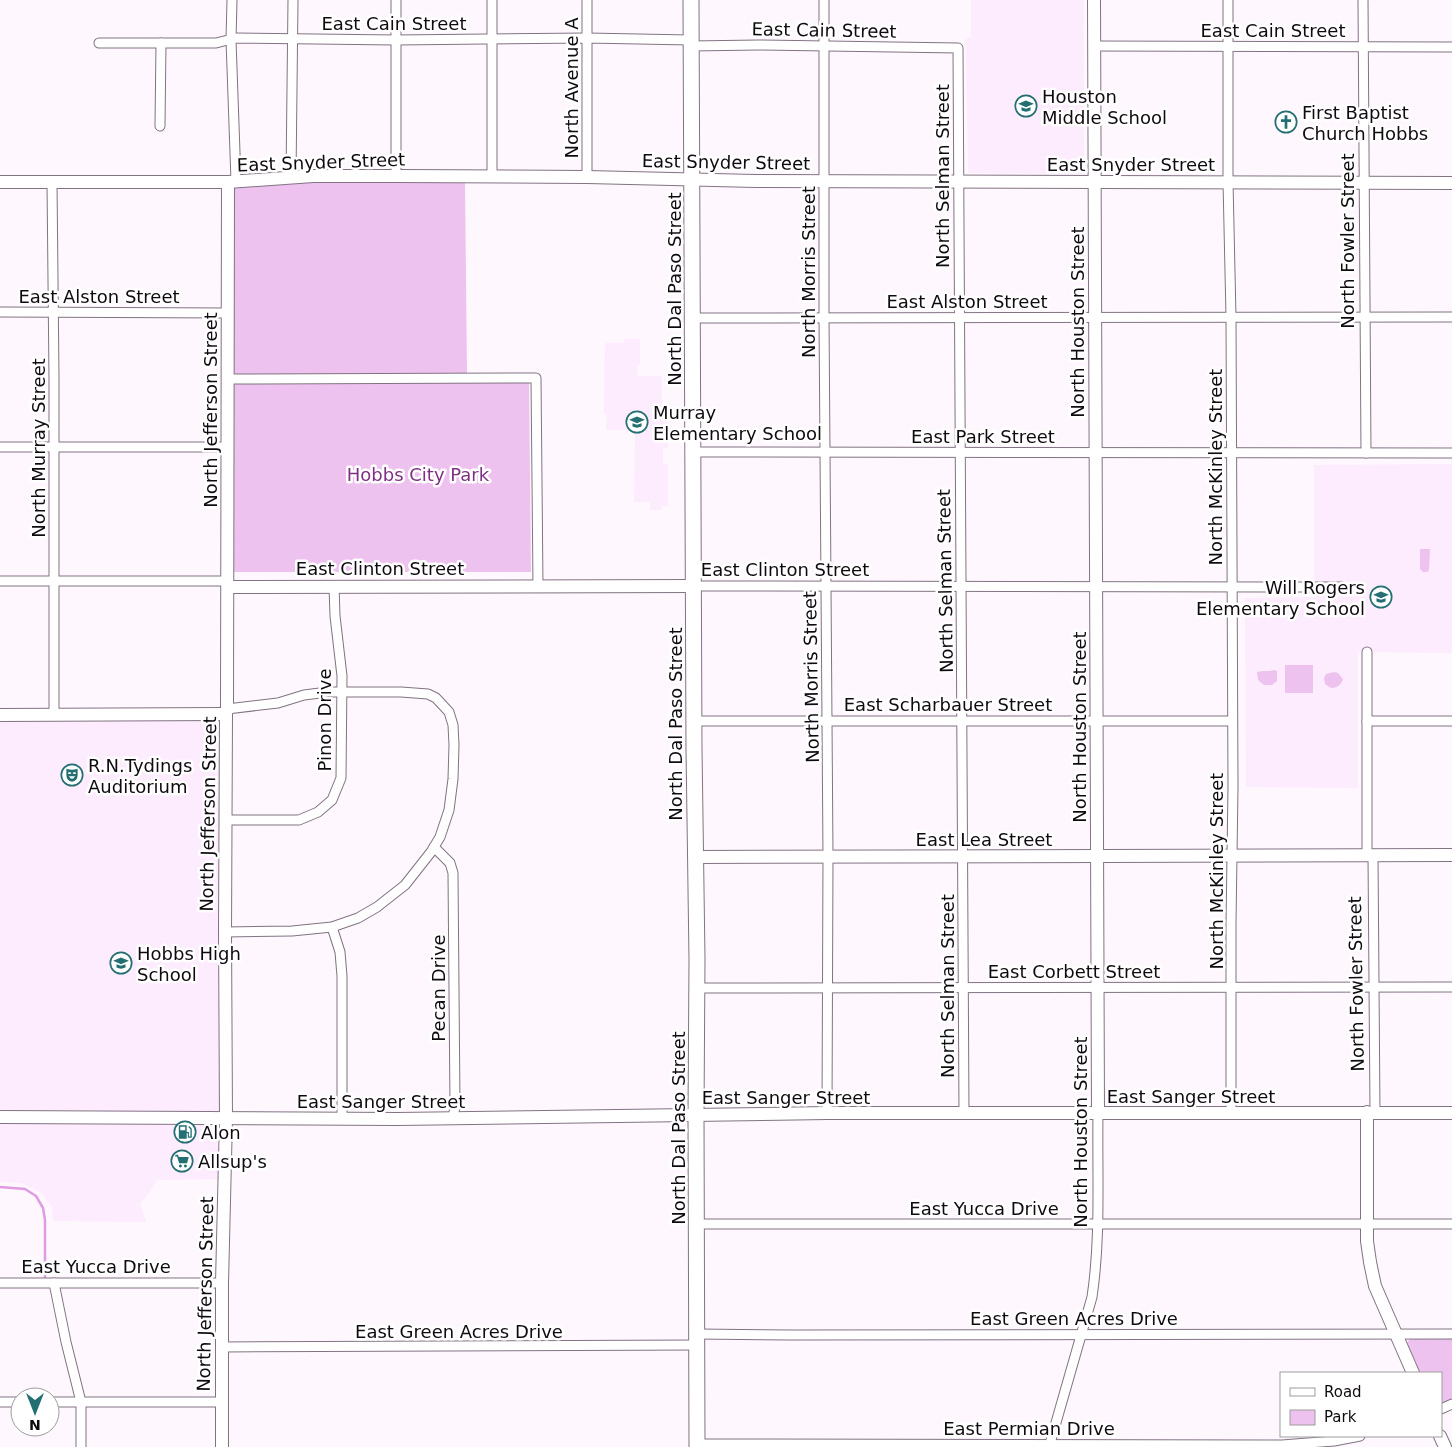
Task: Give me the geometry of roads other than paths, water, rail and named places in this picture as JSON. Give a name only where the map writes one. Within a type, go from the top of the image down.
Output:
[{"type":"main road","name":"North Dal Paso Street","points":[[691,0],[697,988],[697,1446]]},
{"type":"street","points":[[232,0],[232,181]]},
{"type":"street","points":[[291,177],[293,0]]},
{"type":"street","points":[[396,0],[396,176]]},
{"type":"street","points":[[492,0],[492,177]]},
{"type":"street","name":"North Avenue A","points":[[587,177],[588,0]]},
{"type":"street","name":"North Morris Street","points":[[824,0],[828,856],[826,1114]]},
{"type":"street","name":"North Houston Street","points":[[1049,1446],[1092,1297],[1095,1280],[1097,1224],[1098,988],[1094,0]]},
{"type":"street","name":"North McKinley Street","points":[[1228,0],[1232,587],[1231,1113]]},
{"type":"street","name":"North Fowler Street","points":[[1363,0],[1366,452]]},
{"type":"street","name":"East Cain Street","points":[[99,43],[216,43],[236,38],[396,40],[587,38],[690,43],[958,48]]},
{"type":"street","points":[[160,126],[162,43]]},
{"type":"street","name":"East Cain Street","points":[[1094,46],[1452,47]]},
{"type":"street","name":"North Selman Street","points":[[958,48],[964,1114]]},
{"type":"street","name":"East Snyder Street","points":[[0,182],[232,181],[291,177],[396,176],[587,177],[756,181],[1452,183]]},
{"type":"street","name":"North Jefferson Street","points":[[222,1447],[222,1283],[226,1118],[224,932],[228,584],[227,313],[232,181]]},
{"type":"street","name":"North Murray Street","points":[[52,182],[54,312],[54,715]]},
{"type":"street","name":"East Alston Street","points":[[0,312],[227,313]]},
{"type":"street","name":"East Alston Street","points":[[692,318],[1452,317]]},
{"type":"street","points":[[227,379],[536,378],[538,586]]},
{"type":"street","points":[[0,447],[227,447]]},
{"type":"street","name":"East Park Street","points":[[693,452],[1452,452]]},
{"type":"street","name":"East Clinton Street","points":[[0,581],[334,586],[1342,587]]},
{"type":"street","name":"Pinon Drive","points":[[225,820],[299,820],[318,812],[332,800],[341,778],[342,692],[334,586]]},
{"type":"street","name":"North Fowler Street","points":[[1367,652],[1373,987],[1367,1241],[1373,1280],[1412,1372]]},
{"type":"street","points":[[0,715],[226,711],[278,703],[304,695],[342,692],[428,694],[436,698],[449,712],[453,725],[453,779],[449,810],[434,847],[405,885],[377,907],[358,918],[332,927],[292,931],[224,932]]},
{"type":"street","name":"East Scharbauer Street","points":[[694,722],[1232,721]]},
{"type":"street","points":[[1367,721],[1452,721]]},
{"type":"street","name":"Pecan Drive","points":[[434,847],[450,863],[453,873],[453,1119]]},
{"type":"street","name":"East Lea Street","points":[[695,857],[1452,855]]},
{"type":"street","points":[[332,927],[340,952],[342,976],[342,1119]]},
{"type":"street","name":"East Corbett Street","points":[[697,988],[1452,987]]},
{"type":"street","name":"East Sanger Street","points":[[0,1117],[453,1119],[826,1114],[1452,1113]]},
{"type":"street","name":"East Yucca Drive","points":[[697,1224],[1452,1224]]},
{"type":"street","name":"East Yucca Drive","points":[[0,1282],[222,1283]]},
{"type":"street","points":[[54,1282],[81,1402],[81,1447]]},
{"type":"street","name":"East Green Acres Drive","points":[[222,1348],[697,1340],[791,1335],[1452,1334]]},
{"type":"street","points":[[60,1402],[222,1402]]},
{"type":"street","name":"East Permian Drive","points":[[697,1446],[1204,1446],[1298,1444],[1355,1437]]},
{"type":"waterway","points":[[0,1187],[25,1189],[36,1196],[43,1208],[45,1220],[45,1281]]},
{"type":"place","name":"Houston Middle School","points":[[1026,106]]},
{"type":"place","name":"First Baptist Church Hobbs","points":[[1286,122]]},
{"type":"place","name":"Murray Elementary School","points":[[637,422]]},
{"type":"place","name":"Will Rogers Elementary School","points":[[1381,597]]},
{"type":"place","name":"R.N.Tydings Auditorium","points":[[72,775]]},
{"type":"place","name":"Hobbs High School","points":[[121,963]]},
{"type":"place","name":"Alon","points":[[185,1132]]},
{"type":"place","name":"Allsup's","points":[[182,1161]]},
{"type":"park label","name":"Hobbs City Park","points":[[418,474]]}]
